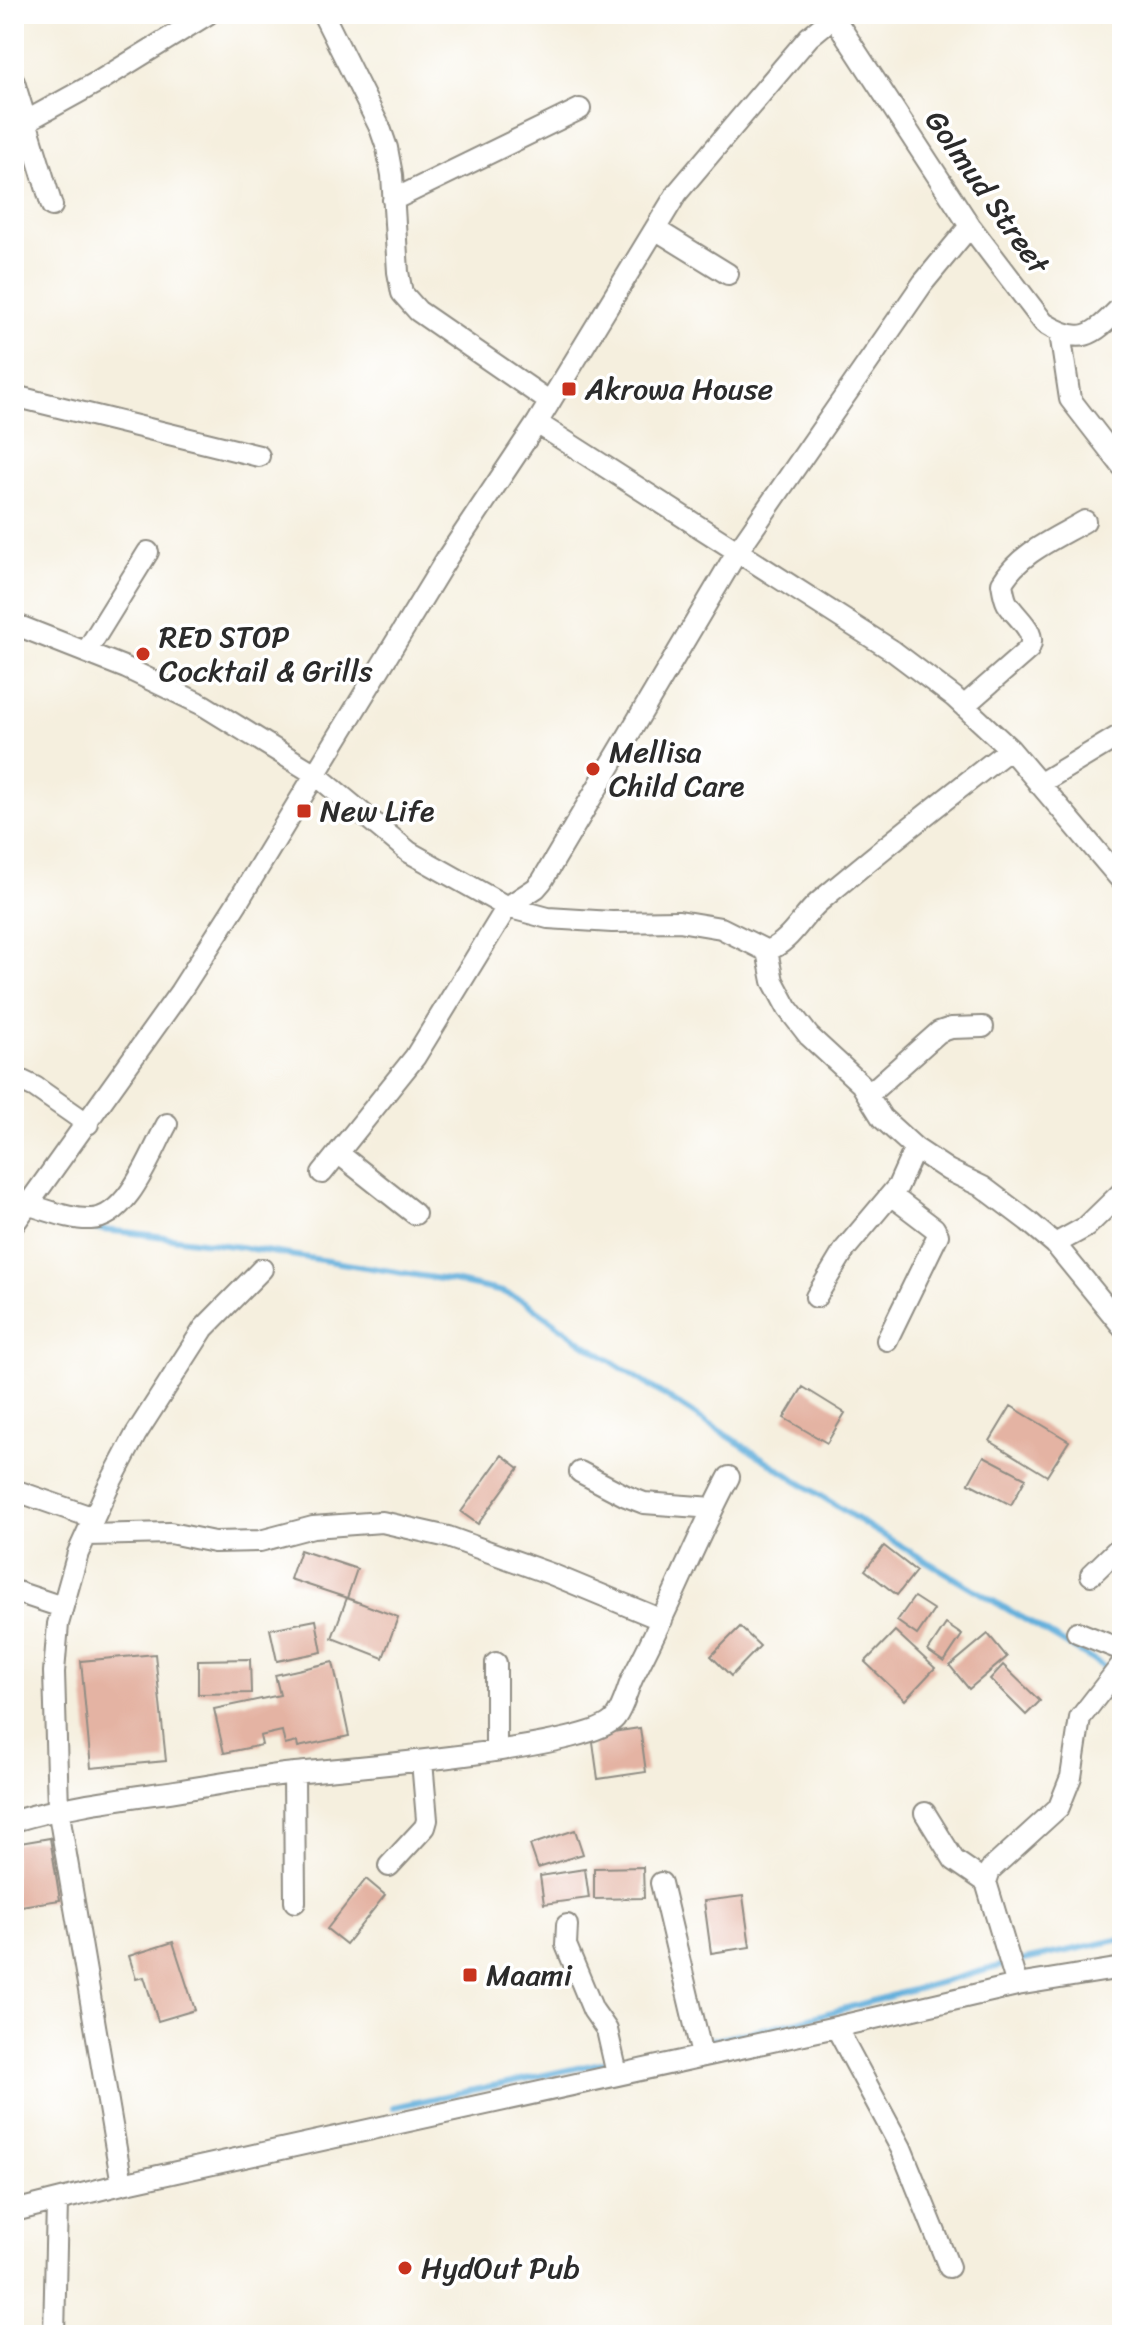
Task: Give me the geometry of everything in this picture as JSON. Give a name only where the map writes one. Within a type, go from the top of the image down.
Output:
[{"type":"street","points":[[21,125],[208,14]]},
{"type":"street","points":[[323,14],[380,128],[392,175],[402,293],[418,311],[550,402]]},
{"type":"street","points":[[14,1224],[180,992],[447,558],[537,423],[677,193],[809,37],[835,15]]},
{"type":"street","name":"Golmud Street","points":[[835,15],[970,226],[1044,323],[1060,333]]},
{"type":"street","points":[[14,82],[21,125],[52,206]]},
{"type":"street","points":[[393,200],[580,109]]},
{"type":"street","points":[[322,1173],[415,1057],[507,907],[542,881],[737,552],[923,283],[970,226]]},
{"type":"street","points":[[655,229],[728,274]]},
{"type":"street","points":[[1122,306],[1097,331],[1079,338],[1060,333],[1070,399],[1122,466]]},
{"type":"street","points":[[14,396],[259,456]]},
{"type":"street","points":[[537,423],[893,651],[964,706],[1010,749],[1122,881]]},
{"type":"street","points":[[964,706],[1029,649],[1033,642],[1031,634],[1006,601],[1002,583],[1010,570],[1032,552],[1085,521]]},
{"type":"street","points":[[86,652],[148,552]]},
{"type":"street","points":[[14,624],[126,668],[203,705],[315,774],[409,852],[507,907],[548,918],[612,922],[679,921],[721,928],[767,951],[781,945],[793,934],[806,914],[903,831],[1010,749]]},
{"type":"street","points":[[1039,784],[1122,734]]},
{"type":"street","points":[[767,951],[773,981],[788,1009],[809,1036],[850,1072],[882,1118],[915,1148],[948,1170],[983,1187],[1055,1244],[1122,1326]]},
{"type":"street","points":[[868,1095],[939,1032],[951,1028],[983,1027]]},
{"type":"street","points":[[14,1077],[35,1087],[88,1124]]},
{"type":"street","points":[[29,1205],[89,1219],[117,1210],[167,1124]]},
{"type":"street","points":[[816,1297],[845,1249],[892,1196],[915,1148]]},
{"type":"street","points":[[338,1153],[415,1214]]},
{"type":"street","points":[[1055,1244],[1086,1227],[1122,1192]]},
{"type":"street","points":[[887,1340],[938,1235],[934,1228],[892,1196]]},
{"type":"street","points":[[122,2184],[58,1808],[54,1672],[58,1624],[78,1553],[136,1434],[204,1328],[262,1269]]},
{"type":"street","points":[[580,1472],[644,1503],[713,1508]]},
{"type":"street","points":[[14,1821],[58,1808],[294,1773],[422,1761],[496,1750],[556,1740],[610,1722],[623,1703],[631,1680],[729,1477]]},
{"type":"street","points":[[14,1490],[91,1526],[170,1533],[214,1542],[260,1541],[313,1527],[382,1522],[448,1537],[551,1574],[662,1620]]},
{"type":"street","points":[[1091,1575],[1122,1545]]},
{"type":"street","points":[[14,1591],[62,1607]]},
{"type":"street","points":[[1077,1632],[1122,1650]]},
{"type":"street","points":[[496,1663],[496,1750]]},
{"type":"street","points":[[1013,1972],[986,1882],[990,1870],[1059,1807],[1071,1777],[1080,1718],[1118,1669]]},
{"type":"street","points":[[389,1866],[425,1827],[422,1761]]},
{"type":"street","points":[[294,1773],[295,1902]]},
{"type":"street","points":[[925,1813],[954,1860],[986,1882]]},
{"type":"street","points":[[661,1883],[702,2055]]},
{"type":"street","points":[[567,1925],[566,1945],[593,2010],[607,2030],[617,2074]]},
{"type":"street","points":[[14,2211],[122,2184],[836,2027],[1013,1972],[1121,1971]]},
{"type":"street","points":[[836,2027],[901,2148],[949,2267]]},
{"type":"street","points":[[54,2335],[57,2202]]},
{"type":"building","points":[[803,1387],[845,1413],[827,1443],[784,1418]]},
{"type":"building","points":[[1011,1406],[1069,1441],[1047,1476],[990,1441]]},
{"type":"building","points":[[502,1455],[519,1468],[478,1524],[461,1512]]},
{"type":"building","points":[[984,1456],[1026,1478],[1011,1505],[969,1483]]},
{"type":"building","points":[[884,1546],[916,1571],[897,1595],[865,1570]]},
{"type":"building","points":[[300,1550],[357,1569],[347,1598],[290,1579]]},
{"type":"building","points":[[914,1597],[934,1610],[917,1635],[897,1621]]},
{"type":"building","points":[[347,1598],[398,1617],[383,1658],[332,1638]]},
{"type":"building","points":[[316,1620],[322,1652],[277,1661],[270,1629]]},
{"type":"building","points":[[946,1624],[962,1635],[944,1662],[928,1651]]},
{"type":"building","points":[[740,1627],[760,1646],[731,1676],[711,1656]]},
{"type":"building","points":[[895,1631],[935,1668],[905,1700],[865,1662]]},
{"type":"building","points":[[988,1634],[1007,1657],[969,1689],[950,1666]]},
{"type":"building","points":[[155,1654],[166,1761],[91,1768],[81,1661]]},
{"type":"building","points":[[250,1659],[251,1693],[198,1694],[198,1660]]},
{"type":"building","points":[[333,1662],[349,1736],[298,1747],[297,1742],[285,1745],[282,1731],[260,1736],[262,1745],[224,1753],[214,1709],[280,1695],[275,1675]]},
{"type":"building","points":[[1003,1665],[1040,1701],[1026,1715],[990,1679]]},
{"type":"building","points":[[640,1728],[646,1772],[598,1779],[592,1735]]},
{"type":"building","points":[[575,1830],[583,1854],[538,1868],[530,1845]]},
{"type":"building","points":[[50,1838],[60,1900],[14,1907],[14,1844]]},
{"type":"building","points":[[643,1867],[644,1898],[594,1899],[594,1868]]},
{"type":"building","points":[[585,1869],[589,1898],[544,1904],[540,1876]]},
{"type":"building","points":[[366,1879],[385,1895],[346,1944],[327,1929]]},
{"type":"building","points":[[743,1896],[750,1947],[711,1953],[704,1901]]},
{"type":"building","points":[[173,1942],[195,2010],[158,2021],[144,1977],[136,1979],[129,1956]]},
{"type":"waterway","points":[[41,1224],[240,1247],[453,1281],[503,1292],[526,1302],[583,1343],[871,1528],[1111,1671]]},
{"type":"waterway","points":[[393,2107],[799,2021],[1015,1962],[1122,1939]]},
{"type":"place","name":"Akrowa House","points":[[569,389]]},
{"type":"place","name":"RED STOP Cocktail & Grills","points":[[143,654]]},
{"type":"place","name":"Mellisa Child Care","points":[[593,769]]},
{"type":"place","name":"New Life","points":[[304,811]]},
{"type":"place","name":"Maami","points":[[470,1975]]},
{"type":"place","name":"HydOut Pub","points":[[405,2268]]}]
